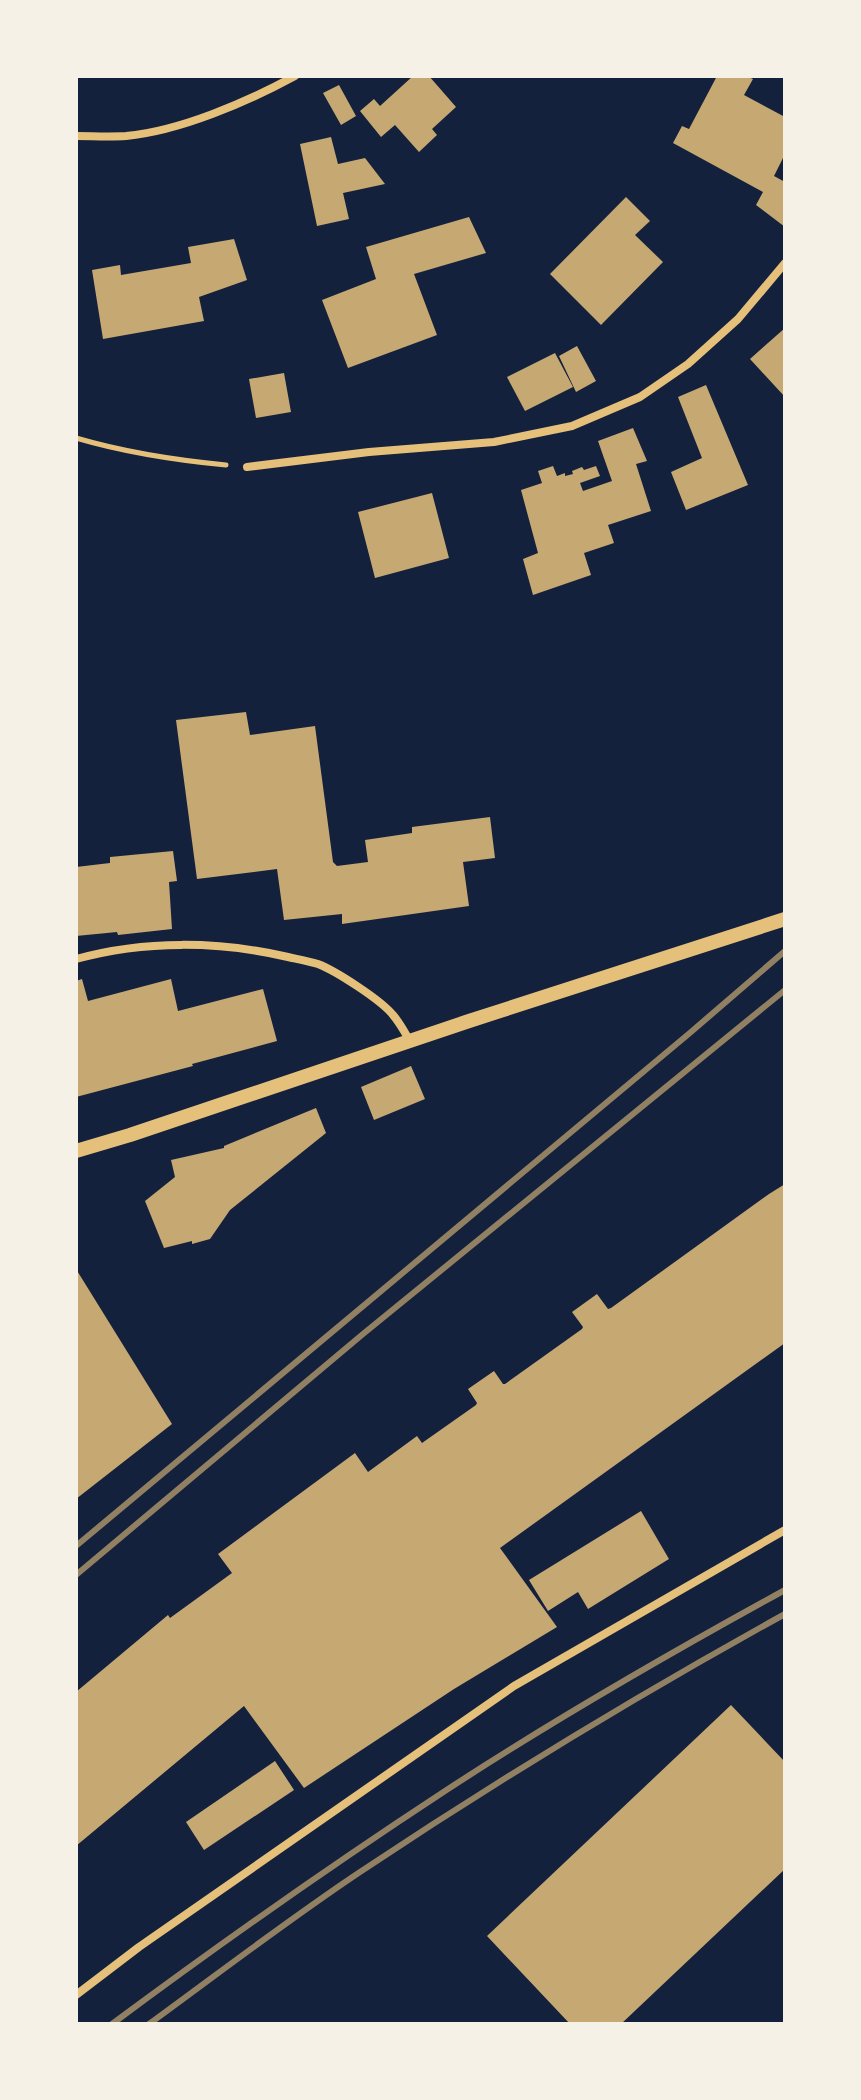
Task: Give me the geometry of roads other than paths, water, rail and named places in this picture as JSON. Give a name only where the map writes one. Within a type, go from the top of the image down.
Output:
[{"type":"street","points":[[76,136],[127,136],[177,125],[263,94],[295,76]]},
{"type":"street","points":[[247,467],[369,452],[494,442],[572,426],[640,397],[688,364],[738,319],[785,263]]},
{"type":"street","points":[[76,1151],[785,919]]},
{"type":"street","points":[[76,959],[98,953],[164,945],[211,946],[269,953],[318,964],[363,990],[393,1014],[410,1041]]},
{"type":"street","points":[[76,1995],[139,1947],[514,1686],[785,1530]]},
{"type":"railway","points":[[76,1546],[785,951]]},
{"type":"railway","points":[[76,1575],[363,1334],[785,990]]},
{"type":"railway","points":[[112,2024],[277,1905],[445,1791],[613,1687],[785,1590]]},
{"type":"railway","points":[[149,2024],[306,1909],[464,1804],[570,1738],[785,1614]]}]
